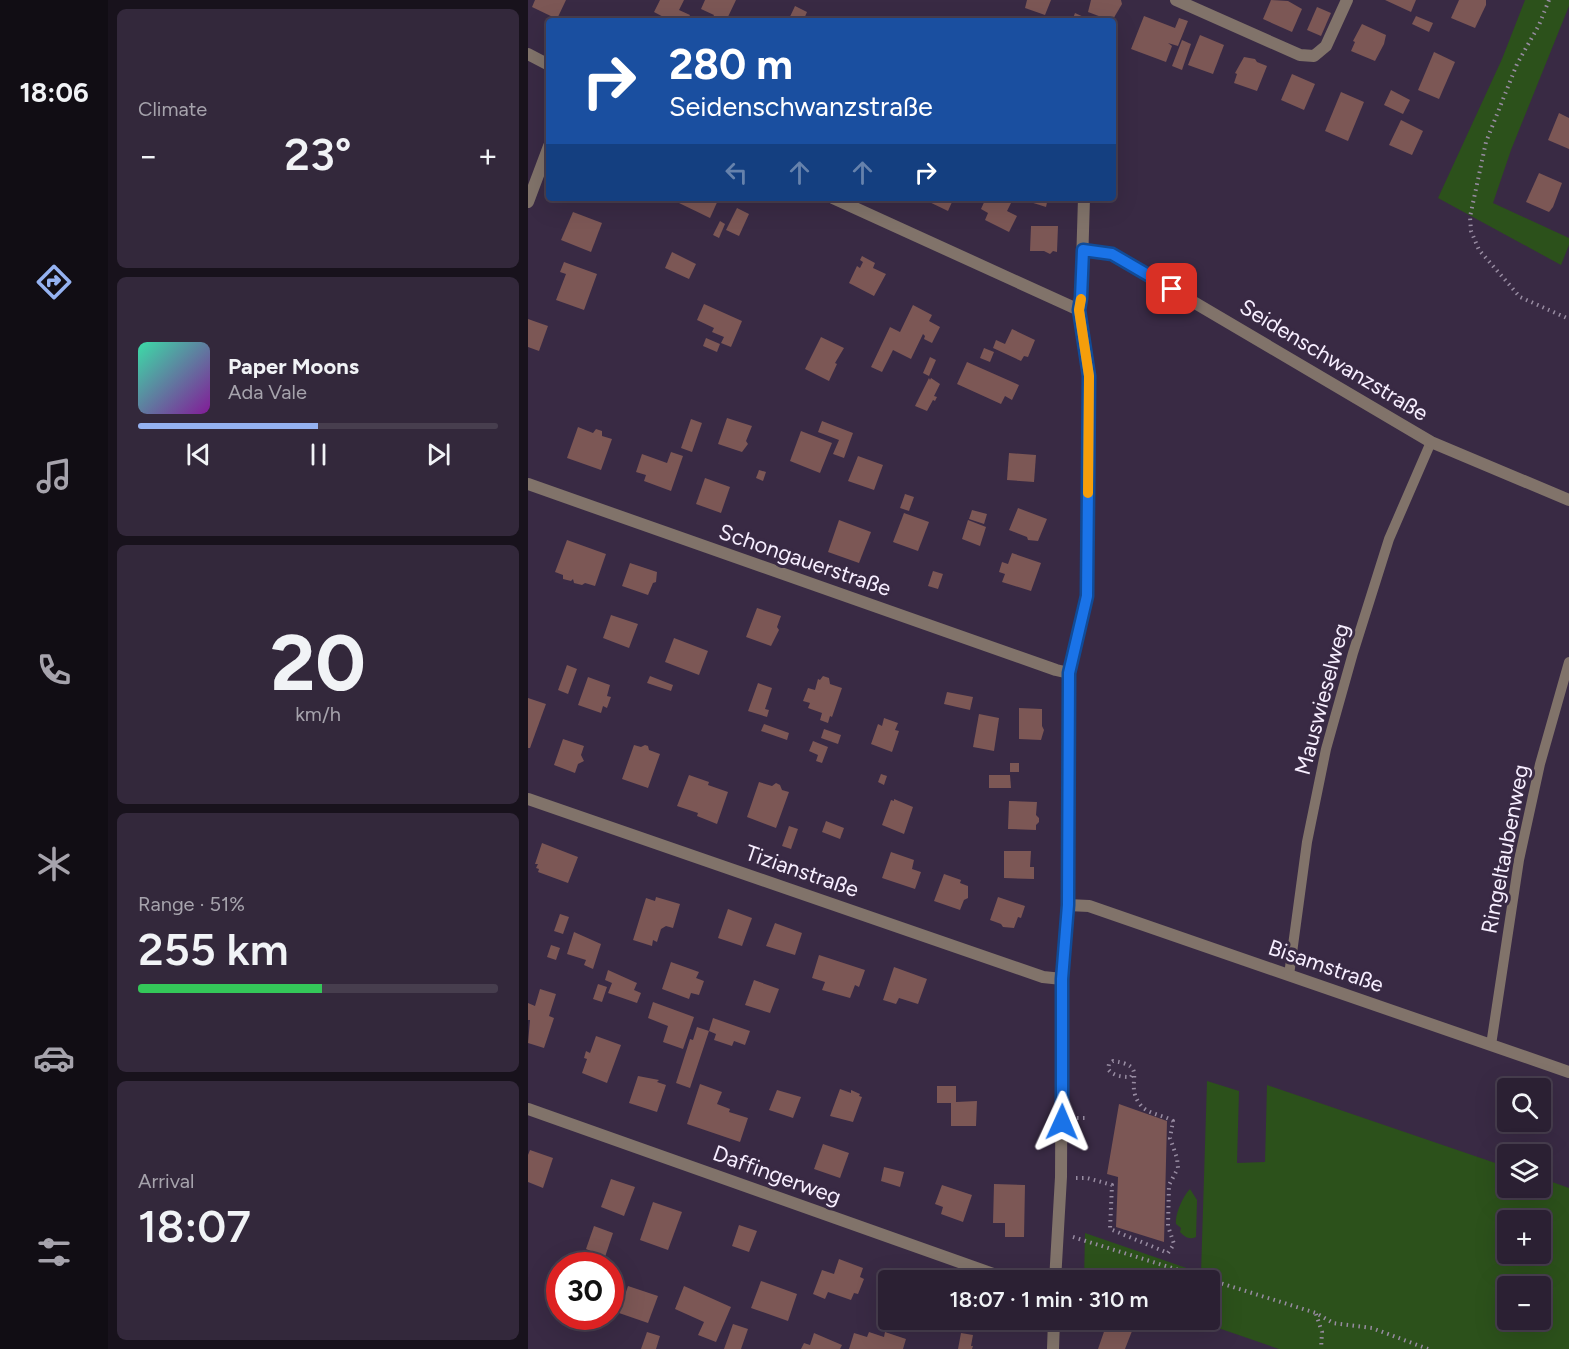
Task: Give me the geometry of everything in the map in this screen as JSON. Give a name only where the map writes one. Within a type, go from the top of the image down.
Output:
[{"type":"street","points":[[1176,0],[1300,55],[1314,56],[1326,46],[1347,0]]},
{"type":"street","points":[[528,54],[546,63]]},
{"type":"street","points":[[528,202],[546,154]]},
{"type":"street","points":[[840,201],[1079,310]]},
{"type":"street","points":[[1056,1270],[1062,1083],[1062,979],[1068,905],[1069,673],[1087,596],[1089,376],[1079,310],[1084,201]]},
{"type":"street","name":"Seidenschwanzstraße","points":[[1083,250],[1112,254],[1431,442],[1569,500]]},
{"type":"street","name":"Schongauerstraße","points":[[528,484],[748,563],[1069,673]]},
{"type":"street","name":"Tizianstraße","points":[[528,799],[1043,977],[1062,979]]},
{"type":"street","name":"Bisamstraße","points":[[1068,905],[1089,906],[1569,1072]]},
{"type":"street","name":"Daffingerweg","points":[[528,1109],[982,1270]]},
{"type":"street","points":[[1053,1349],[1054,1330]]},
{"type":"lane","name":"Mauswieselweg","points":[[1289,975],[1307,842],[1326,749],[1353,652],[1389,539],[1431,442]]},
{"type":"lane","name":"Ringeltaubenweg","points":[[1491,1045],[1519,860],[1540,764],[1569,662]]},
{"type":"path","points":[[1549,0],[1539,25],[1518,64],[1486,142],[1470,217],[1470,231],[1479,250],[1520,297],[1569,319]]},
{"type":"path","points":[[1087,1178],[1112,1185],[1110,1229],[1168,1253],[1174,1244],[1168,1226],[1169,1185],[1178,1168],[1170,1138],[1173,1121],[1146,1111],[1138,1102],[1134,1090],[1134,1072],[1134,1068],[1131,1064],[1113,1061],[1109,1064],[1108,1069],[1117,1075],[1131,1077],[1134,1072]]},
{"type":"path","points":[[1058,1231],[1316,1313],[1333,1323],[1372,1328],[1428,1349]]},
{"type":"path","points":[[1316,1313],[1322,1332],[1321,1349]]},
{"type":"green space","points":[[1525,0],[1569,0],[1569,6],[1511,150],[1493,203],[1569,238],[1569,245],[1561,265],[1438,198],[1502,59]]},
{"type":"green space","points":[[1207,1081],[1239,1091],[1237,1163],[1265,1162],[1267,1085],[1497,1164],[1497,1198],[1551,1198],[1551,1182],[1569,1188],[1569,1349],[1279,1349],[1220,1329],[1220,1270],[1201,1270]]},
{"type":"green space","points":[[1190,1189],[1197,1200],[1196,1237],[1191,1238],[1182,1234],[1181,1228],[1176,1224],[1180,1205]]},
{"type":"green space","points":[[1085,1233],[1192,1270],[1084,1270]]},
{"type":"building","points":[[535,0],[566,0],[557,18],[532,7]]},
{"type":"building","points":[[660,0],[684,0],[679,10],[690,15],[688,18],[665,18],[654,12]]},
{"type":"building","points":[[705,0],[736,0],[727,18],[712,18],[714,15],[701,9]]},
{"type":"building","points":[[1027,0],[1051,0],[1045,15],[1025,8]]},
{"type":"building","points":[[1091,0],[1121,0],[1122,4],[1114,18],[1104,18],[1088,12]]},
{"type":"building","points":[[1271,0],[1288,1],[1302,9],[1292,32],[1263,19]]},
{"type":"building","points":[[1385,0],[1416,0],[1411,12]]},
{"type":"building","points":[[1459,0],[1486,0],[1486,5],[1475,28],[1451,18]]},
{"type":"building","points":[[795,6],[807,12],[804,18],[789,18]]},
{"type":"building","points":[[1317,7],[1331,13],[1321,36],[1307,30]]},
{"type":"building","points":[[1075,13],[1086,18],[1073,18]]},
{"type":"building","points":[[1144,16],[1175,28],[1179,18],[1188,21],[1178,46],[1168,43],[1172,46],[1166,62],[1131,49]]},
{"type":"building","points":[[1416,16],[1433,23],[1429,32],[1412,24]]},
{"type":"building","points":[[1362,24],[1386,35],[1375,61],[1351,51],[1355,42],[1353,41]]},
{"type":"building","points":[[1200,35],[1224,45],[1213,74],[1188,65]]},
{"type":"building","points":[[1182,40],[1191,44],[1182,70],[1172,66]]},
{"type":"building","points":[[1434,52],[1455,62],[1439,99],[1418,90]]},
{"type":"building","points":[[1244,57],[1255,59],[1267,66],[1257,91],[1234,83],[1237,74],[1235,73]]},
{"type":"building","points":[[1292,74],[1315,84],[1304,110],[1281,100]]},
{"type":"building","points":[[1391,90],[1410,100],[1403,114],[1384,105]]},
{"type":"building","points":[[1341,92],[1364,102],[1348,141],[1325,131]]},
{"type":"building","points":[[1559,113],[1569,118],[1569,149],[1548,140]]},
{"type":"building","points":[[1401,120],[1423,131],[1412,155],[1389,145]]},
{"type":"building","points":[[1539,173],[1562,183],[1549,212],[1526,202]]},
{"type":"building","points":[[680,201],[718,201],[710,218],[679,203]]},
{"type":"building","points":[[927,201],[954,201],[948,211]]},
{"type":"building","points":[[985,201],[1012,201],[1007,211],[1017,216],[1009,232],[985,220],[988,213],[981,209]]},
{"type":"building","points":[[1027,201],[1047,201],[1046,207]]},
{"type":"building","points":[[737,208],[749,214],[739,236],[726,230]]},
{"type":"building","points":[[573,212],[602,223],[591,252],[561,240]]},
{"type":"building","points":[[720,221],[725,224],[719,238],[713,235]]},
{"type":"building","points":[[1031,226],[1058,226],[1057,252],[1053,251],[1050,254],[1044,251],[1030,251]]},
{"type":"building","points":[[672,252],[696,264],[689,279],[665,268]]},
{"type":"building","points":[[862,256],[875,263],[873,268],[886,274],[874,296],[849,283],[857,266],[860,268],[863,262],[860,260]]},
{"type":"building","points":[[564,262],[597,274],[584,310],[556,300],[566,274],[560,272]]},
{"type":"building","points":[[704,304],[742,321],[731,347],[721,343],[724,337],[712,332],[714,328],[697,320]]},
{"type":"building","points":[[913,305],[932,315],[929,321],[940,327],[932,343],[924,339],[923,334],[911,359],[893,350],[882,372],[871,367],[890,327],[900,332]]},
{"type":"building","points":[[528,319],[548,326],[539,351],[528,347]]},
{"type":"building","points":[[1012,329],[1035,340],[1028,357],[1024,356],[1021,361],[993,348],[996,340],[1005,344]]},
{"type":"building","points":[[821,337],[844,348],[835,363],[837,364],[829,381],[805,369]]},
{"type":"building","points":[[706,338],[720,344],[717,352],[703,346]]},
{"type":"building","points":[[984,348],[994,352],[990,362],[980,358]]},
{"type":"building","points":[[930,357],[936,360],[929,376],[923,373]]},
{"type":"building","points":[[967,362],[1019,385],[1012,400],[1005,396],[1001,404],[957,384]]},
{"type":"building","points":[[929,378],[940,384],[934,396],[937,397],[927,411],[915,406]]},
{"type":"building","points":[[727,418],[752,426],[746,441],[748,444],[742,452],[718,444]]},
{"type":"building","points":[[691,419],[702,423],[692,452],[681,448]]},
{"type":"building","points":[[822,421],[853,433],[844,458],[833,454],[839,440],[818,432]]},
{"type":"building","points":[[578,427],[593,433],[596,429],[602,431],[602,436],[612,439],[601,470],[567,458]]},
{"type":"building","points":[[801,431],[832,443],[820,473],[790,461]]},
{"type":"building","points":[[671,452],[683,456],[671,491],[644,481],[646,475],[636,472],[642,454],[667,463]]},
{"type":"building","points":[[1009,453],[1036,455],[1034,482],[1007,480]]},
{"type":"building","points":[[858,456],[883,465],[874,490],[848,481]]},
{"type":"building","points":[[759,470],[766,472],[763,481],[756,478]]},
{"type":"building","points":[[705,478],[730,487],[721,513],[696,504]]},
{"type":"building","points":[[905,494],[914,497],[909,511],[900,508]]},
{"type":"building","points":[[1018,508],[1047,519],[1038,541],[1028,540],[1027,537],[1009,530]]},
{"type":"building","points":[[972,510],[987,514],[984,524],[969,519]]},
{"type":"building","points":[[904,513],[929,522],[918,551],[893,542]]},
{"type":"building","points":[[839,520],[871,532],[859,563],[828,552]]},
{"type":"building","points":[[968,520],[986,527],[980,546],[962,539]]},
{"type":"building","points":[[567,540],[606,554],[595,586],[574,583],[573,579],[571,581],[563,579],[563,575],[555,572]]},
{"type":"building","points":[[1012,553],[1041,563],[1031,591],[1002,582],[1005,574],[999,572],[1002,562],[1008,564]]},
{"type":"building","points":[[630,563],[657,572],[656,582],[653,583],[648,595],[622,586]]},
{"type":"building","points":[[933,571],[943,574],[938,589],[928,586]]},
{"type":"building","points":[[757,608],[781,616],[777,627],[779,630],[771,646],[746,637]]},
{"type":"building","points":[[611,615],[638,624],[629,648],[603,638]]},
{"type":"building","points":[[674,638],[708,651],[699,675],[665,662]]},
{"type":"building","points":[[567,665],[577,669],[568,694],[558,690]]},
{"type":"building","points":[[650,676],[673,685],[671,691],[647,683]]},
{"type":"building","points":[[823,676],[829,678],[830,684],[842,688],[828,723],[820,720],[822,713],[808,708],[810,703],[803,701],[808,688],[815,690],[818,679],[820,680]]},
{"type":"building","points":[[588,677],[610,685],[607,696],[611,697],[607,708],[603,706],[601,713],[578,705]]},
{"type":"building","points":[[758,683],[772,688],[765,709],[769,710],[767,717],[748,711]]},
{"type":"building","points":[[947,692],[973,697],[970,710],[944,704]]},
{"type":"building","points":[[528,698],[546,704],[530,748],[528,748]]},
{"type":"building","points":[[1019,708],[1042,709],[1044,730],[1041,740],[1019,739]]},
{"type":"building","points":[[979,714],[999,718],[994,751],[973,747]]},
{"type":"building","points":[[884,718],[898,723],[895,730],[899,731],[892,752],[871,744],[878,724],[882,726]]},
{"type":"building","points":[[764,724],[789,733],[787,740],[761,731]]},
{"type":"building","points":[[824,729],[841,735],[838,744],[821,738]]},
{"type":"building","points":[[563,739],[584,746],[581,755],[584,761],[578,764],[575,773],[554,765]]},
{"type":"building","points":[[813,741],[828,747],[822,763],[816,761],[818,755],[809,751]]},
{"type":"building","points":[[634,745],[648,746],[649,750],[660,754],[648,788],[622,779]]},
{"type":"building","points":[[1010,763],[1019,763],[1019,772],[1010,772]]},
{"type":"building","points":[[881,774],[887,776],[884,785],[878,782]]},
{"type":"building","points":[[689,775],[728,792],[717,824],[697,816],[698,813],[677,806]]},
{"type":"building","points":[[989,775],[1010,775],[1011,788],[989,788]]},
{"type":"building","points":[[759,782],[772,786],[776,783],[782,790],[789,792],[776,828],[747,817]]},
{"type":"building","points":[[894,799],[913,807],[904,834],[882,825],[891,800],[894,801]]},
{"type":"building","points":[[1009,801],[1037,802],[1036,815],[1039,822],[1036,830],[1008,829]]},
{"type":"building","points":[[826,821],[844,828],[840,839],[822,832]]},
{"type":"building","points":[[789,826],[798,829],[791,849],[782,846]]},
{"type":"building","points":[[542,843],[578,857],[568,883],[538,872],[539,869],[536,868],[538,864],[535,864]]},
{"type":"building","points":[[1004,851],[1031,851],[1030,867],[1034,867],[1034,879],[1004,878]]},
{"type":"building","points":[[891,852],[914,860],[912,869],[921,872],[915,889],[882,878]]},
{"type":"building","points":[[944,874],[961,880],[960,883],[968,886],[968,898],[964,900],[960,910],[934,901]]},
{"type":"building","points":[[656,897],[680,904],[673,928],[666,926],[661,929],[657,942],[653,940],[652,946],[633,940],[646,898],[655,901]]},
{"type":"building","points":[[998,897],[1025,906],[1014,928],[1003,927],[990,920]]},
{"type":"building","points":[[728,909],[752,918],[742,946],[718,938]]},
{"type":"building","points":[[560,914],[569,917],[563,934],[554,931]]},
{"type":"building","points":[[775,923],[802,933],[795,955],[766,946]]},
{"type":"building","points":[[574,932],[601,944],[593,969],[584,965],[586,960],[567,954]]},
{"type":"building","points":[[551,945],[560,948],[556,960],[547,957]]},
{"type":"building","points":[[819,955],[865,970],[859,987],[855,985],[850,998],[822,990],[825,982],[812,978]]},
{"type":"building","points":[[671,962],[699,972],[696,978],[704,981],[699,995],[691,993],[689,999],[662,989]]},
{"type":"building","points":[[894,967],[927,979],[918,1004],[899,998],[896,1004],[883,1000]]},
{"type":"building","points":[[608,970],[637,983],[634,990],[641,993],[637,1003],[608,993],[612,983],[605,980]]},
{"type":"building","points":[[754,980],[779,989],[770,1013],[745,1005]]},
{"type":"building","points":[[598,984],[607,987],[602,1002],[593,999]]},
{"type":"building","points":[[540,989],[556,994],[549,1016],[554,1018],[544,1048],[528,1043],[530,1020],[528,1020],[528,1003],[535,1006]]},
{"type":"building","points":[[653,1002],[694,1017],[683,1049],[663,1042],[668,1026],[648,1018]]},
{"type":"building","points":[[713,1018],[750,1031],[745,1045],[734,1041],[732,1046],[714,1040],[716,1034],[709,1031]]},
{"type":"building","points":[[697,1027],[709,1031],[690,1088],[676,1083],[690,1039],[693,1040]]},
{"type":"building","points":[[596,1036],[621,1045],[607,1083],[582,1073],[587,1059],[584,1058],[586,1051],[590,1053]]},
{"type":"building","points":[[638,1076],[659,1080],[657,1082],[666,1085],[657,1112],[629,1103]]},
{"type":"building","points":[[700,1084],[722,1092],[717,1104],[730,1109],[729,1112],[748,1118],[740,1142],[687,1124]]},
{"type":"building","points":[[937,1086],[956,1086],[956,1102],[977,1101],[976,1126],[951,1126],[951,1103],[937,1103]]},
{"type":"building","points":[[840,1089],[851,1093],[851,1090],[862,1097],[853,1122],[830,1116]]},
{"type":"building","points":[[777,1090],[801,1097],[793,1118],[769,1110]]},
{"type":"building","points":[[1119,1104],[1167,1121],[1164,1242],[1116,1227],[1118,1177],[1107,1174]]},
{"type":"building","points":[[823,1144],[849,1153],[840,1178],[814,1169]]},
{"type":"building","points":[[530,1150],[553,1158],[543,1188],[528,1182]]},
{"type":"building","points":[[884,1167],[904,1172],[900,1187],[881,1181]]},
{"type":"building","points":[[611,1179],[635,1187],[624,1216],[601,1207]]},
{"type":"building","points":[[994,1184],[1025,1185],[1024,1237],[1005,1237],[1005,1223],[993,1223]]},
{"type":"building","points":[[942,1185],[972,1195],[963,1222],[941,1214],[943,1207],[935,1204]]},
{"type":"building","points":[[653,1202],[682,1212],[668,1250],[640,1240]]},
{"type":"building","points":[[739,1225],[757,1231],[749,1252],[732,1246]]},
{"type":"building","points":[[594,1226],[613,1233],[607,1252],[593,1252],[586,1249]]},
{"type":"building","points":[[839,1259],[863,1268],[860,1277],[864,1279],[858,1294],[854,1293],[851,1300],[828,1292],[825,1299],[813,1294],[822,1270],[834,1274]]},
{"type":"building","points":[[761,1281],[797,1294],[788,1321],[751,1308]]},
{"type":"building","points":[[628,1286],[658,1296],[648,1323],[624,1315],[624,1298]]},
{"type":"building","points":[[684,1286],[731,1307],[716,1342],[698,1335],[704,1322],[675,1309]]},
{"type":"building","points":[[733,1324],[748,1329],[741,1349],[724,1349]]},
{"type":"building","points":[[1105,1330],[1132,1331],[1125,1349],[1098,1349]]},
{"type":"building","points":[[647,1332],[660,1336],[656,1349],[641,1349]]},
{"type":"building","points":[[869,1332],[884,1337],[885,1332],[906,1339],[903,1349],[849,1349],[854,1333],[867,1337]]},
{"type":"building","points":[[814,1333],[842,1345],[840,1349],[801,1349],[804,1343],[810,1345]]},
{"type":"building","points":[[961,1333],[973,1335],[972,1349],[958,1349]]},
{"type":"slow traffic","points":[[1081,299],[1079,310],[1089,376],[1088,493]]},
{"type":"route","points":[[1062,1122],[1062,979],[1068,905],[1069,673],[1087,596],[1089,376],[1079,310],[1083,250],[1112,254],[1172,289]]}]
